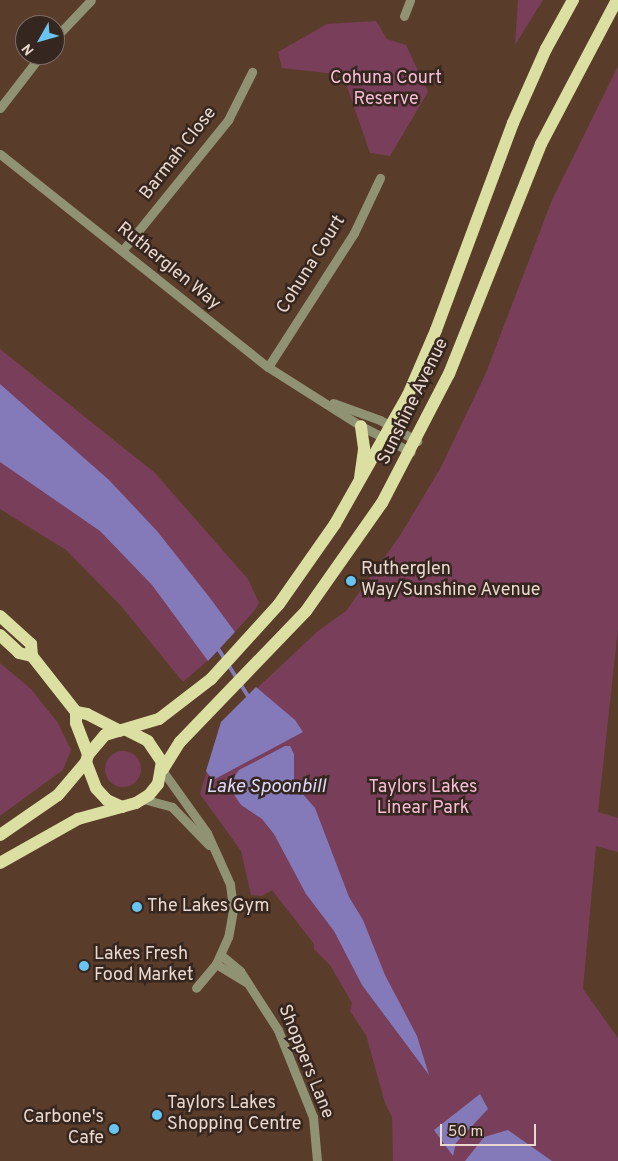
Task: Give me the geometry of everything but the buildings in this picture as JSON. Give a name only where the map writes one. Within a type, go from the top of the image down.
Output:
[{"type":"main road","name":"Sunshine Avenue","points":[[123,730],[160,720],[211,679],[245,645],[292,587],[359,486],[392,427],[436,330],[520,106],[573,0]]},
{"type":"main road","name":"Sunshine Avenue","points":[[163,769],[180,742],[254,668],[306,610],[339,567],[414,447],[449,374],[530,167],[561,102],[617,0]]},
{"type":"main road","points":[[359,486],[364,448],[361,426]]},
{"type":"main road","points":[[0,616],[31,644],[32,656],[76,712],[76,723],[100,793],[122,807]]},
{"type":"main road","points":[[0,634],[19,653],[32,656]]},
{"type":"main road","points":[[0,863],[78,819],[144,799],[158,784],[163,769],[153,747],[142,737],[87,714],[76,712]]},
{"type":"main road","points":[[0,835],[58,795],[105,735],[123,730]]},
{"type":"street","points":[[65,27],[91,0]]},
{"type":"street","points":[[404,16],[410,0]]},
{"type":"street","points":[[0,108],[34,65]]},
{"type":"street","name":"Barmah Close","points":[[122,251],[228,120],[252,72]]},
{"type":"street","name":"Rutherglen Way","points":[[0,154],[268,367],[321,398],[361,426],[385,439],[414,447]]},
{"type":"street","name":"Cohuna Court","points":[[268,367],[354,233],[380,178]]},
{"type":"street","name":"Rutherglen Way","points":[[321,398],[392,427],[414,447]]},
{"type":"street","points":[[163,769],[207,833],[230,884],[233,910],[221,955],[196,988]]},
{"type":"street","points":[[144,799],[172,807],[218,854]]},
{"type":"street","name":"Shoppers Lane","points":[[221,955],[240,971],[264,1005],[283,1041],[313,1117],[317,1161]]},
{"type":"street","name":"Shoppers Lane","points":[[216,964],[246,982]]},
{"type":"green space","points":[[518,0],[543,0],[515,45]]},
{"type":"green space","name":"Cohuna Court Reserve","points":[[376,21],[387,39],[406,45],[428,92],[390,156],[370,153],[343,75],[282,68],[278,52],[327,24]]},
{"type":"green space","name":"Taylors Lakes Linear Park","points":[[618,66],[618,629],[598,812],[618,818],[618,852],[596,846],[583,989],[618,1038],[618,1161],[393,1161],[392,1117],[385,1103],[366,1035],[350,1011],[352,1003],[330,965],[314,949],[314,944],[272,890],[262,896],[251,895],[241,851],[200,794],[221,722],[318,631],[346,611],[399,537],[440,469],[485,375],[552,200]]},
{"type":"green space","points":[[0,349],[155,473],[248,579],[259,603],[255,610],[213,656],[183,682],[121,606],[66,550],[0,509]]},
{"type":"green space","points":[[0,663],[31,689],[58,723],[71,750],[63,770],[0,816]]},
{"type":"green space","points":[[123,751],[136,756],[141,769],[136,782],[123,787],[110,782],[105,769],[110,756]]},
{"type":"water","points":[[0,384],[109,480],[157,531],[210,598],[235,632],[208,661],[152,585],[100,531],[0,462]]},
{"type":"water","points":[[256,687],[295,720],[303,732],[213,780],[206,771],[221,722]]},
{"type":"water","name":"Lake Spoonbill","points":[[285,746],[290,746],[294,754],[294,784],[315,808],[349,897],[363,920],[385,975],[417,1036],[429,1075],[362,985],[334,931],[306,894],[274,834],[262,819],[241,805],[233,793],[232,780],[239,770]]},
{"type":"water","points":[[480,1094],[488,1109],[456,1143],[453,1156],[434,1130]]},
{"type":"water","points":[[508,1130],[552,1161],[465,1161],[484,1137]]},
{"type":"waterway","points":[[219,650],[248,696]]},
{"type":"place","name":"Rutherglen Way/Sunshine Avenue","points":[[351,581]]},
{"type":"place","name":"The Lakes Gym","points":[[137,907]]},
{"type":"place","name":"Lakes Fresh Food Market","points":[[84,966]]},
{"type":"place","name":"Taylors Lakes Shopping Centre","points":[[157,1115]]},
{"type":"place","name":"Carbone's Cafe","points":[[114,1129]]}]
